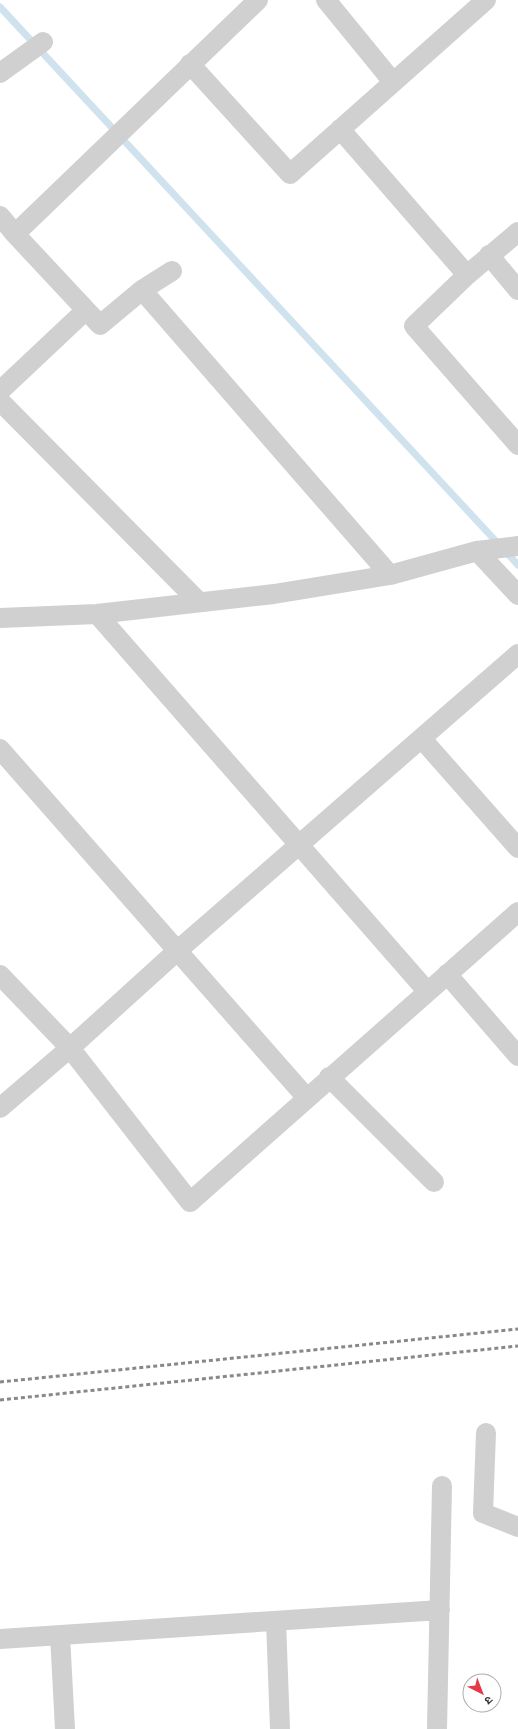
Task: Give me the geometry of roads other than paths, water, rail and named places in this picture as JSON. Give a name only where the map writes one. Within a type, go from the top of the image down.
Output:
[{"type":"street","points":[[15,234],[258,0]]},
{"type":"street","points":[[326,0],[393,82]]},
{"type":"street","points":[[190,64],[290,174],[486,0]]},
{"type":"street","points":[[0,73],[43,42]]},
{"type":"street","points":[[340,129],[467,275]]},
{"type":"street","points":[[0,216],[100,325],[142,290],[172,271]]},
{"type":"street","points":[[518,232],[489,255],[414,326],[518,445]]},
{"type":"street","points":[[489,255],[518,290]]},
{"type":"street","points":[[142,290],[390,576]]},
{"type":"street","points":[[0,391],[86,310]]},
{"type":"street","points":[[0,401],[199,602]]},
{"type":"street","points":[[2,615],[97,614],[274,594],[390,576],[477,551],[518,546]]},
{"type":"street","points":[[477,551],[518,595]]},
{"type":"street","points":[[97,614],[427,991]]},
{"type":"street","points":[[0,1108],[70,1048],[177,951],[518,654]]},
{"type":"street","points":[[422,739],[518,848]]},
{"type":"street","points":[[0,749],[306,1097]]},
{"type":"street","points":[[0,975],[70,1048],[190,1202],[306,1097],[518,912]]},
{"type":"street","points":[[447,974],[518,1056]]},
{"type":"street","points":[[329,1077],[434,1182]]},
{"type":"street","points":[[486,1433],[483,1513],[518,1527]]},
{"type":"street","points":[[437,1729],[442,1486]]},
{"type":"street","points":[[0,1639],[440,1610]]},
{"type":"street","points":[[276,1621],[280,1729]]},
{"type":"street","points":[[60,1635],[65,1729]]},
{"type":"waterway","points":[[0,7],[518,565]]},
{"type":"railway","points":[[0,1382],[518,1329]]},
{"type":"railway","points":[[0,1400],[518,1346]]}]
